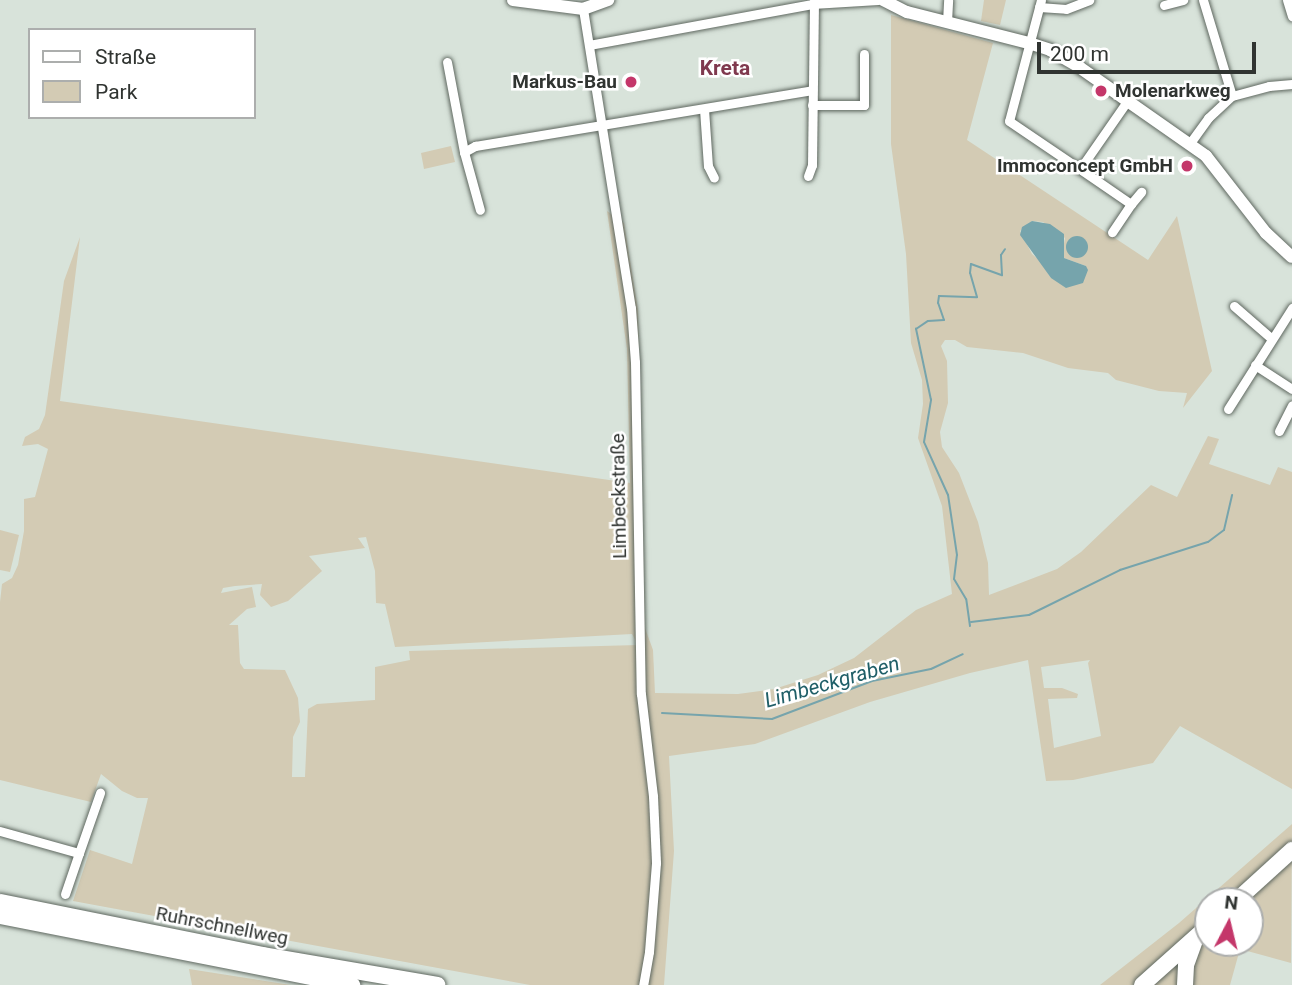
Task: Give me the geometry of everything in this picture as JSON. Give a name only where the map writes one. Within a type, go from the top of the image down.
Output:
[{"type":"highway","points":[[1251,887],[1292,850]]},
{"type":"highway","name":"Ruhrschnellweg","points":[[0,902],[202,944],[437,985]]},
{"type":"highway","name":"Ruhrschnellweg","points":[[0,916],[352,985]]},
{"type":"highway","points":[[1142,985],[1194,939]]},
{"type":"highway","points":[[1185,985],[1185,965],[1194,948]]},
{"type":"street","points":[[513,0],[583,9],[608,0]]},
{"type":"street","points":[[589,46],[813,2],[881,0],[907,12],[1030,43],[1050,50],[1190,143],[1223,176],[1266,233],[1292,257]]},
{"type":"street","points":[[947,22],[948,0]]},
{"type":"street","points":[[1089,0],[1066,9],[1040,4],[1009,121],[1132,204]]},
{"type":"street","points":[[1164,5],[1183,0]]},
{"type":"street","points":[[1203,0],[1232,96]]},
{"type":"street","points":[[1287,0],[1292,16]]},
{"type":"street","points":[[808,176],[812,165],[813,2]]},
{"type":"street","name":"Limbeckstraße","points":[[583,9],[631,309],[635,362],[641,694],[653,796],[656,863],[653,918],[643,985]]},
{"type":"street","points":[[812,105],[864,105],[864,54]]},
{"type":"street","points":[[447,62],[464,152],[481,210]]},
{"type":"street","points":[[1190,143],[1208,118],[1232,96],[1269,86],[1292,84]]},
{"type":"street","points":[[464,152],[475,146],[812,90]]},
{"type":"street","points":[[1080,169],[1128,100]]},
{"type":"street","points":[[704,109],[708,166],[714,178]]},
{"type":"street","points":[[1112,232],[1141,192]]},
{"type":"street","points":[[1234,306],[1271,338]]},
{"type":"street","points":[[1228,409],[1292,308]]},
{"type":"street","points":[[1255,365],[1292,389]]},
{"type":"street","points":[[1279,431],[1292,405]]},
{"type":"street","points":[[65,894],[100,793]]},
{"type":"street","points":[[0,831],[79,853]]},
{"type":"green space","points":[[984,0],[1006,0],[1000,25],[981,21]]},
{"type":"green space","points":[[891,15],[993,43],[967,140],[1148,260],[1177,216],[1212,371],[1183,408],[1187,393],[1159,391],[1116,380],[1108,373],[1068,368],[1023,353],[967,347],[955,340],[945,340],[941,346],[947,361],[948,403],[940,432],[942,447],[959,473],[978,522],[988,563],[989,595],[1057,569],[1081,552],[1151,485],[1177,497],[1208,436],[1219,439],[1209,464],[1270,485],[1278,467],[1292,472],[1292,789],[1180,726],[1153,763],[1073,780],[1046,781],[1028,660],[970,673],[870,702],[755,744],[669,756],[674,851],[664,985],[530,985],[73,901],[90,850],[132,864],[148,798],[137,798],[122,791],[101,774],[91,802],[0,780],[0,602],[2,584],[12,578],[18,565],[24,531],[24,499],[35,497],[48,449],[38,444],[22,446],[25,437],[39,429],[45,415],[64,281],[80,237],[60,401],[630,483],[627,349],[607,211],[624,223],[638,310],[645,628],[653,650],[655,693],[738,694],[774,689],[818,675],[854,658],[916,610],[952,594],[942,506],[918,438],[923,404],[922,380],[911,343],[906,254],[891,144]],"holes":[[[1032,221],[1043,222],[1065,238],[1062,254],[1064,258],[1086,266],[1051,278],[1032,254],[1020,231]],[[366,537],[375,571],[376,603],[385,604],[395,647],[632,634],[638,645],[409,651],[410,660],[375,667],[375,700],[317,704],[308,709],[305,777],[292,777],[293,737],[300,722],[298,698],[285,670],[244,669],[240,663],[238,625],[229,625],[247,609],[256,607],[252,587],[221,593],[223,588],[262,584],[260,595],[271,607],[288,601],[322,571],[309,556],[365,548],[358,538]],[[1090,660],[1088,663],[1101,736],[1054,748],[1048,699],[1077,698],[1078,694],[1062,688],[1044,688],[1041,667]]]},
{"type":"green space","points":[[451,146],[455,162],[424,169],[421,153]]},
{"type":"green space","points":[[0,530],[19,535],[10,572],[0,570]]},
{"type":"green space","points":[[1292,824],[1291,963],[1264,956],[1264,887],[1220,887]]},
{"type":"green space","points":[[1194,910],[1194,957],[1238,957],[1230,985],[1190,985],[1189,936],[1133,985],[1100,985]]},
{"type":"green space","points":[[1183,953],[1180,985],[1148,985]]},
{"type":"green space","points":[[189,969],[291,985],[192,985]]},
{"type":"water","points":[[1032,221],[1050,224],[1064,234],[1064,258],[1086,266],[1088,270],[1083,283],[1066,288],[1051,278],[1020,235],[1022,227]]},
{"type":"water","points":[[1077,236],[1085,239],[1088,247],[1085,255],[1077,258],[1069,255],[1066,247],[1069,239]]},
{"type":"waterway","name":"Limbeckgraben","points":[[970,626],[966,599],[954,579],[957,555],[948,495],[924,442],[931,400],[916,329],[928,321],[944,320],[938,303],[939,296],[977,297],[970,273],[971,264],[1002,275],[1001,255],[1005,249]]},
{"type":"waterway","points":[[971,622],[1029,615],[1120,570],[1208,542],[1224,530],[1232,495]]},
{"type":"waterway","name":"Limbeckgraben","points":[[662,713],[772,719],[872,681],[931,669],[963,654]]},
{"type":"place","name":"Markus-Bau","points":[[631,82]]},
{"type":"place","name":"Molenarkweg","points":[[1101,91]]},
{"type":"place","name":"Immoconcept GmbH","points":[[1187,166]]},
{"type":"district","name":"Kreta","points":[[725,68]]}]
